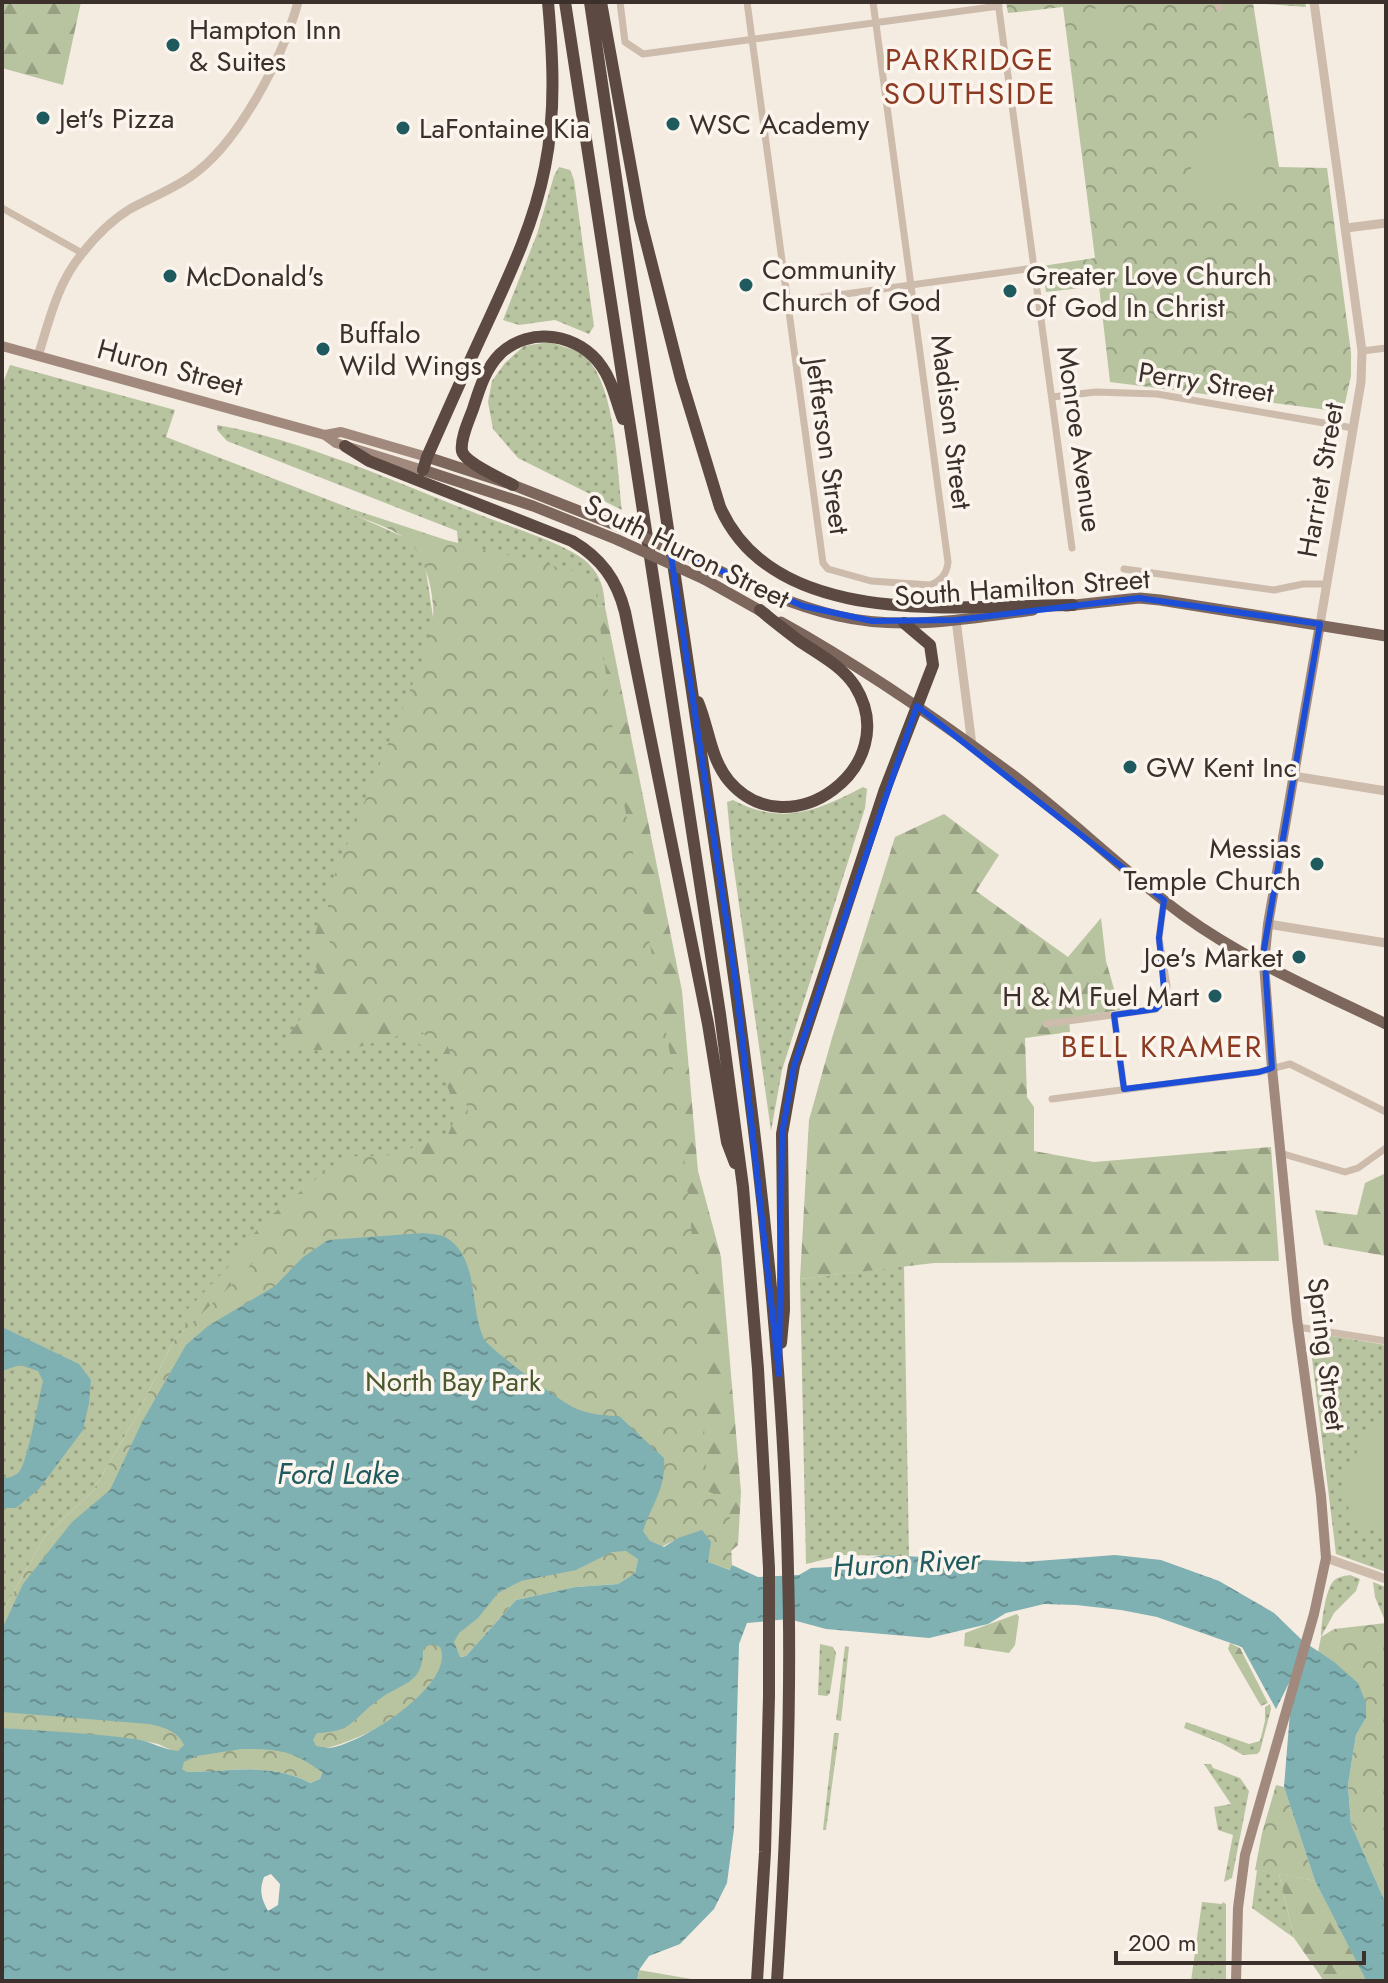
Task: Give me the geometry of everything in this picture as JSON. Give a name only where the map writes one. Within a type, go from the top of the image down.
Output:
[{"type":"highway","points":[[425,464],[521,249],[539,195],[553,110],[548,2]]},
{"type":"highway","points":[[565,2],[720,1014],[743,1187],[758,1369],[769,1568],[765,1852],[757,1981]]},
{"type":"highway","points":[[590,2],[758,1150],[779,1374],[788,1566],[787,1781],[777,1981]]},
{"type":"highway","points":[[601,2],[623,137],[652,271],[720,507],[738,540],[775,571],[810,586],[866,602],[937,608],[1073,605]]},
{"type":"highway","points":[[513,485],[468,459],[462,450],[470,416],[489,367],[500,353],[528,338],[556,337],[573,342],[593,356],[608,377],[631,442]]},
{"type":"highway","points":[[345,446],[369,461],[572,541],[595,556],[613,578],[625,612],[708,1024],[727,1142],[743,1187]]},
{"type":"highway","points":[[690,683],[704,715],[711,748],[720,768],[743,793],[776,805],[793,806],[824,797],[848,778],[863,751],[867,733],[862,700],[854,686],[827,659],[760,610]]},
{"type":"highway","points":[[779,1374],[784,1310],[782,1134],[794,1066],[880,804],[931,675],[933,655],[925,639],[904,623]]},
{"type":"main road","name":"Huron Street","points":[[2,346],[325,435]]},
{"type":"main road","name":"South Huron Street","points":[[325,435],[341,432],[618,540],[704,579],[760,610],[841,655],[972,745],[1164,900],[1215,936],[1264,964],[1386,1024]]},
{"type":"main road","name":"South Huron Street","points":[[325,435],[345,446],[513,485],[615,525],[760,590]]},
{"type":"main road","name":"South Hamilton Street","points":[[760,590],[840,616],[904,623],[956,620],[1139,598],[1386,636]]},
{"type":"main road","name":"Harriet Street","points":[[1264,964],[1268,924],[1320,624]]},
{"type":"main road","name":"Spring Street","points":[[1236,1981],[1238,1908],[1245,1855],[1314,1614],[1326,1558],[1321,1496],[1298,1327],[1264,964]]},
{"type":"street","points":[[38,356],[60,289],[82,253],[119,217],[193,175],[218,153],[249,110],[291,28],[298,2]]},
{"type":"street","points":[[620,2],[625,42],[643,54],[998,4]]},
{"type":"street","name":"Jefferson Street","points":[[747,2],[823,563],[828,569],[871,581],[918,586],[939,582],[948,570],[948,562]]},
{"type":"street","name":"Madison Street","points":[[873,2],[948,562]]},
{"type":"street","name":"Harriet Street","points":[[1314,2],[1362,351],[1361,382],[1320,624]]},
{"type":"street","name":"Monroe Avenue","points":[[998,4],[1072,548]]},
{"type":"street","points":[[2,208],[82,253]]},
{"type":"street","points":[[1346,228],[1386,223]]},
{"type":"street","points":[[787,302],[1034,268]]},
{"type":"street","points":[[1362,351],[1386,348]]},
{"type":"street","name":"Perry Street","points":[[1052,397],[1096,392],[1157,394],[1353,428]]},
{"type":"street","points":[[1124,569],[1274,590],[1303,584],[1326,584]]},
{"type":"street","points":[[956,620],[972,745]]},
{"type":"street","points":[[1293,776],[1386,791]]},
{"type":"street","points":[[1046,1024],[1156,1009],[1165,1000],[1167,986],[1159,938],[1164,900]]},
{"type":"street","points":[[1268,924],[1386,943]]},
{"type":"street","points":[[1114,1015],[1124,1089]]},
{"type":"street","points":[[1052,1099],[1259,1072],[1290,1064],[1386,1112]]},
{"type":"street","points":[[1280,1153],[1345,1172],[1358,1168],[1386,1148]]},
{"type":"street","points":[[1298,1327],[1386,1341]]},
{"type":"street","points":[[1326,1558],[1386,1579]]},
{"type":"highlighted area","points":[[670,549],[803,606],[872,621],[956,620],[1139,598],[1320,624],[1264,949],[1272,1068],[1259,1072],[1124,1089],[1114,1015],[1156,1009],[1165,1000],[1159,938],[1164,900],[917,706],[794,1066],[782,1134],[779,1374],[736,984]]},
{"type":"green space","points":[[2,2],[81,2],[63,85],[2,68]]},
{"type":"green space","points":[[1006,2],[1305,2],[1306,7],[1253,3],[1279,167],[1327,168],[1351,353],[1351,376],[1343,412],[1110,382],[1099,286],[1046,292],[1042,266],[1095,258],[1063,7],[1008,13]]},
{"type":"green space","points":[[1094,8],[1123,23],[1115,39],[1085,25]]},
{"type":"green space","points":[[1250,117],[1264,190],[1196,205],[1191,172],[1198,147],[1221,127]]},
{"type":"green space","points":[[559,167],[570,170],[574,180],[594,326],[589,334],[555,320],[519,325],[503,320]]},
{"type":"green space","points":[[549,342],[579,352],[591,363],[601,380],[616,448],[622,510],[518,458],[493,429],[488,402],[492,381],[505,363],[524,346]]},
{"type":"green space","points":[[10,365],[175,410],[166,437],[352,509],[350,513],[406,538],[418,550],[425,564],[433,617],[468,656],[457,531],[227,441],[217,430],[217,425],[318,452],[553,543],[588,563],[601,583],[605,607],[585,605],[430,1040],[468,1109],[462,1153],[242,1275],[174,1340],[137,1415],[93,1491],[45,1536],[2,1613],[2,385]]},
{"type":"green space","name":"North Bay Park","points":[[352,509],[446,540],[594,576],[617,765],[678,1097],[698,1296],[707,1491],[729,1500],[732,1565],[731,1570],[707,1562],[711,1542],[702,1531],[677,1539],[638,1559],[635,1573],[618,1584],[575,1587],[516,1600],[466,1656],[458,1657],[445,1666],[420,1696],[400,1713],[365,1734],[327,1748],[320,1779],[310,1783],[295,1776],[265,1770],[187,1772],[181,1769],[171,1750],[134,1739],[2,1728],[2,1613],[45,1536],[93,1491],[137,1415],[174,1340],[242,1275],[343,1157],[462,1153],[468,1109],[447,1044],[430,1040],[404,1021],[367,1009],[345,983],[331,952],[327,921],[329,889],[417,673],[433,619],[428,576],[419,554],[406,539],[349,513]]},
{"type":"green space","points":[[584,605],[605,607],[682,991],[698,1171],[721,1257],[741,1492],[738,1545],[725,1556],[186,1345],[185,1312],[232,1263],[262,1223],[343,1157],[399,1155],[432,1137],[447,1137],[457,1113],[435,1052],[401,1035],[348,1050],[278,1050],[322,989],[311,948],[329,889],[376,919]]},
{"type":"green space","points":[[863,787],[867,789],[865,808],[782,1070],[771,1131],[727,802],[733,800],[751,808],[783,814],[815,809]]},
{"type":"green space","points":[[944,814],[999,855],[976,891],[1068,957],[1101,918],[1106,961],[1120,1010],[1069,1018],[1070,1032],[1025,1038],[1027,1097],[1034,1107],[1034,1151],[1094,1162],[1271,1147],[1279,1261],[934,1263],[800,1279],[809,1120],[832,1038],[895,837]]},
{"type":"green space","points":[[1386,1173],[1386,1256],[1324,1245],[1315,1210],[1357,1215],[1365,1183]]},
{"type":"green space","points":[[904,1266],[909,1556],[843,1555],[806,1564],[800,1279]]},
{"type":"green space","points":[[1320,1334],[1386,1345],[1386,1572],[1336,1554],[1310,1342]]},
{"type":"green space","points":[[1386,1419],[1386,1527],[1352,1530],[1344,1478],[1368,1431]]},
{"type":"green space","points":[[1350,1575],[1360,1579],[1356,1591],[1334,1613],[1321,1637],[1324,1609],[1332,1583]]},
{"type":"green space","points":[[1373,1582],[1386,1587],[1386,1623],[1375,1597]]},
{"type":"green space","points":[[1017,1614],[1015,1645],[1009,1653],[964,1646],[965,1633]]},
{"type":"green space","points":[[1386,1623],[1386,1904],[1351,1824],[1348,1785],[1356,1735],[1366,1718],[1333,1661],[1318,1652],[1321,1637],[1334,1629]]},
{"type":"green space","points":[[1230,1643],[1240,1648],[1268,1703],[1261,1706],[1228,1649]]},
{"type":"green space","points":[[820,1644],[833,1647],[836,1653],[827,1696],[818,1695]]},
{"type":"green space","points":[[845,1646],[849,1647],[841,1721],[836,1720]]},
{"type":"green space","points":[[1270,1704],[1257,1754],[1243,1755],[1184,1728],[1186,1722],[1249,1744],[1260,1741],[1265,1707]]},
{"type":"green space","points":[[834,1733],[839,1733],[826,1830],[823,1830]]},
{"type":"green space","points":[[1204,1764],[1211,1764],[1213,1768],[1240,1778],[1249,1791],[1232,1878],[1224,1882],[1233,1835],[1218,1830],[1214,1807],[1231,1804]]},
{"type":"green space","points":[[1276,1785],[1284,1787],[1315,1881],[1255,1870]]},
{"type":"green space","points":[[1257,1870],[1279,1874],[1294,1938],[1252,1908]]},
{"type":"green space","points":[[1279,1874],[1315,1881],[1367,1981],[1324,1981],[1294,1938]]},
{"type":"green space","points":[[1202,1902],[1226,1904],[1226,1981],[1191,1981]]},
{"type":"green space","points":[[639,1970],[703,1981],[637,1981]]},
{"type":"water","name":"Ford Lake","points":[[423,1233],[445,1237],[457,1247],[469,1271],[479,1327],[489,1345],[577,1409],[619,1416],[664,1458],[661,1488],[643,1531],[650,1541],[664,1547],[678,1538],[702,1530],[711,1542],[708,1562],[730,1570],[732,1565],[758,1577],[799,1575],[811,1568],[832,1567],[883,1555],[1024,1562],[1115,1555],[1161,1560],[1219,1581],[1274,1613],[1304,1642],[1333,1661],[1358,1683],[1366,1703],[1366,1718],[1356,1735],[1348,1785],[1351,1824],[1386,1904],[1386,1981],[1366,1980],[1315,1881],[1284,1787],[1293,1675],[1276,1709],[1242,1647],[1157,1617],[1121,1610],[1044,1604],[1006,1613],[988,1624],[929,1638],[826,1629],[789,1619],[747,1623],[739,1644],[734,1829],[727,1883],[714,1909],[680,1944],[649,1956],[639,1970],[637,1981],[2,1981],[2,1728],[135,1739],[178,1751],[184,1745],[174,1733],[149,1724],[2,1712],[2,1629],[23,1584],[72,1522],[110,1490],[142,1422],[186,1345],[208,1326],[275,1286],[302,1258],[328,1240]],"holes":[[[626,1551],[638,1559],[635,1573],[618,1584],[575,1587],[516,1600],[466,1656],[460,1657],[454,1642],[459,1633],[478,1618],[498,1593],[521,1581],[576,1570],[612,1552]],[[432,1644],[440,1647],[441,1662],[434,1678],[420,1695],[402,1711],[361,1737],[328,1748],[316,1746],[313,1740],[317,1733],[338,1730],[351,1724],[377,1701],[409,1682],[420,1670],[423,1648]],[[241,1749],[275,1750],[302,1759],[322,1772],[320,1779],[310,1783],[295,1776],[265,1770],[187,1772],[182,1769],[184,1762],[197,1756]],[[271,1874],[280,1884],[278,1905],[268,1911],[262,1894],[264,1877]]]},
{"type":"water","points":[[2,1327],[79,1364],[91,1380],[83,1430],[39,1489],[16,1508],[2,1508],[2,1478],[15,1475],[22,1467],[43,1381],[38,1371],[20,1365],[2,1371]]},
{"type":"place","name":"Hampton Inn & Suites","points":[[173,45]]},
{"type":"place","name":"Jet's Pizza","points":[[43,118]]},
{"type":"place","name":"WSC Academy","points":[[673,124]]},
{"type":"place","name":"LaFontaine Kia","points":[[403,128]]},
{"type":"place","name":"McDonald's","points":[[170,276]]},
{"type":"place","name":"Community Church of God","points":[[746,285]]},
{"type":"place","name":"Greater Love Church Of God In Christ","points":[[1010,291]]},
{"type":"place","name":"Buffalo Wild Wings","points":[[323,349]]},
{"type":"place","name":"GW Kent Inc","points":[[1130,767]]},
{"type":"place","name":"Messias Temple Church","points":[[1317,864]]},
{"type":"place","name":"Joe's Market","points":[[1299,957]]},
{"type":"place","name":"H & M Fuel Mart","points":[[1215,996]]},
{"type":"district","name":"PARKRIDGE SOUTHSIDE","points":[[970,77]]},
{"type":"district","name":"BELL KRAMER","points":[[1162,1047]]},
{"type":"water label","name":"Huron River","points":[[906,1563]]}]
